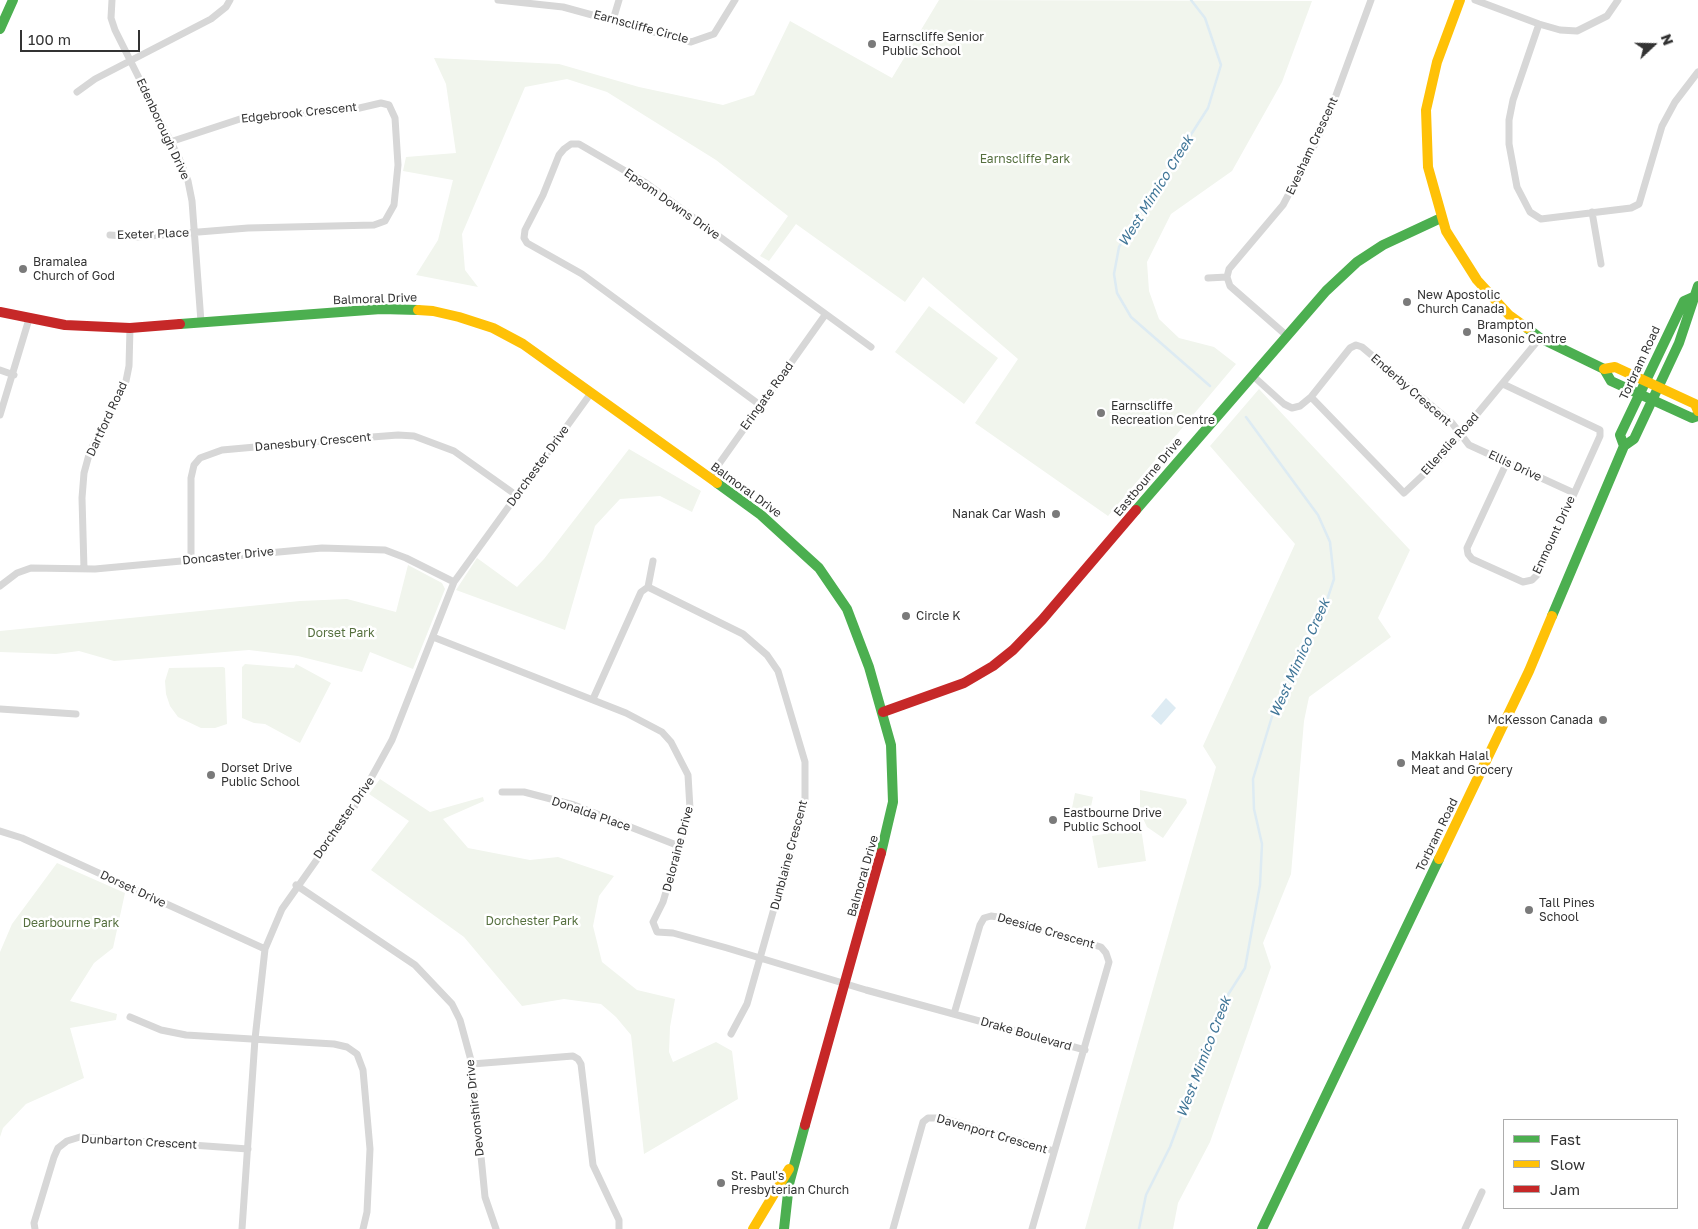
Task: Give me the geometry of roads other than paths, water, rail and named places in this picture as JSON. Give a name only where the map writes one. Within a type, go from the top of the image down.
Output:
[{"type":"street","points":[[0,30],[14,0]]},
{"type":"street","name":"Edenborough Drive","points":[[112,0],[111,18],[188,182],[195,233],[201,322]]},
{"type":"street","points":[[77,92],[95,78],[212,19],[226,7],[230,0]]},
{"type":"street","name":"Earnscliffe Circle","points":[[500,0],[563,7],[690,42],[714,34],[735,0]]},
{"type":"street","points":[[613,20],[619,0]]},
{"type":"street","name":"Evesham Crescent","points":[[1227,277],[1229,269],[1283,205],[1315,144],[1328,116],[1371,0]]},
{"type":"street","points":[[1460,0],[1437,62],[1426,110],[1428,167],[1446,231],[1477,280],[1509,315],[1540,338],[1604,370],[1611,382],[1692,418],[1698,416]]},
{"type":"street","points":[[1475,0],[1560,30],[1577,30],[1606,16],[1618,0]]},
{"type":"street","points":[[1539,24],[1508,120],[1508,144],[1517,187],[1530,212],[1541,219],[1631,208],[1639,204],[1662,126],[1675,102],[1698,72]]},
{"type":"street","name":"Edgebrook Crescent","points":[[170,142],[242,118],[261,115],[351,110],[381,103],[389,105],[395,118],[398,168],[394,205],[385,221],[374,225],[248,228],[195,233]]},
{"type":"street","name":"Epsom Downs Drive","points":[[760,405],[582,274],[527,243],[524,238],[525,230],[543,195],[559,155],[571,144],[579,144],[646,183],[871,347]]},
{"type":"street","points":[[1592,212],[1601,264]]},
{"type":"street","name":"Eastbourne Drive","points":[[883,712],[964,684],[1014,650],[1326,291],[1357,262],[1383,245],[1441,218]]},
{"type":"street","name":"Exeter Place","points":[[110,235],[137,237],[195,233]]},
{"type":"street","points":[[1208,278],[1227,277],[1230,286],[1286,335]]},
{"type":"street","name":"Torbram Road","points":[[1262,1229],[1529,671],[1624,446],[1634,439],[1658,387],[1693,306],[1693,297],[1698,286]]},
{"type":"street","name":"Torbram Road","points":[[1624,446],[1620,435],[1645,381],[1684,301],[1693,297]]},
{"type":"street","name":"Balmoral Drive","points":[[0,312],[65,325],[130,328],[381,309],[433,311],[459,317],[493,328],[523,344],[780,531],[819,568],[847,609],[858,635],[883,712],[892,762],[893,802],[889,826],[789,1184],[784,1229]]},
{"type":"street","name":"Eringate Road","points":[[708,478],[825,315]]},
{"type":"street","points":[[0,415],[14,375],[29,319]]},
{"type":"street","name":"Dartford Road","points":[[84,569],[82,498],[84,473],[90,450],[126,381],[129,366],[130,328]]},
{"type":"street","name":"Ellerslie Road","points":[[1311,397],[1404,492],[1439,460],[1540,338]]},
{"type":"street","name":"Enderby Crescent","points":[[1252,375],[1284,404],[1292,408],[1300,406],[1311,397],[1350,348],[1362,347],[1452,424],[1459,434]]},
{"type":"street","points":[[1604,370],[1615,367],[1694,404],[1698,411]]},
{"type":"street","points":[[0,370],[14,375]]},
{"type":"street","name":"Enmount Drive","points":[[1503,384],[1600,430],[1600,436],[1538,574],[1532,580],[1523,582],[1472,559],[1467,548],[1507,462]]},
{"type":"street","name":"Dorchester Drive","points":[[242,1229],[255,1039],[265,949],[282,909],[296,885],[370,781],[392,740],[454,582],[591,393]]},
{"type":"street","name":"Ellis Drive","points":[[1459,434],[1469,445],[1574,493]]},
{"type":"street","name":"Danesbury Crescent","points":[[191,560],[191,478],[194,465],[200,458],[222,450],[398,435],[414,436],[454,452],[516,495]]},
{"type":"street","name":"Doncaster Drive","points":[[0,586],[17,573],[31,568],[84,569],[322,548],[385,550],[406,558],[454,582]]},
{"type":"street","points":[[593,700],[641,592],[648,588],[653,561]]},
{"type":"street","name":"Dunblaine Crescent","points":[[648,588],[752,640],[767,655],[778,671],[805,762],[805,799],[747,1004],[731,1034]]},
{"type":"street","name":"Deloraine Drive","points":[[433,637],[593,700],[662,732],[680,756],[688,775],[691,793],[690,809],[663,902],[653,922],[654,929],[657,932],[673,934],[760,958],[845,984]]},
{"type":"street","points":[[0,709],[76,714]]},
{"type":"street","name":"Donalda Place","points":[[502,792],[524,792],[574,806],[679,846]]},
{"type":"street","name":"Dorset Drive","points":[[0,831],[40,846],[265,949]]},
{"type":"street","name":"Devonshire Drive","points":[[296,885],[415,965],[442,991],[460,1020],[472,1064],[485,1197],[496,1229]]},
{"type":"street","name":"Deeside Crescent","points":[[954,1014],[980,925],[984,918],[998,917],[1101,947],[1106,953],[1109,962],[1085,1050]]},
{"type":"street","name":"Drake Boulevard","points":[[845,984],[1085,1050],[1032,1229]]},
{"type":"street","points":[[130,1017],[161,1030],[186,1034],[334,1044],[347,1047],[357,1054],[363,1070],[370,1149],[367,1212],[363,1229]]},
{"type":"street","points":[[472,1064],[573,1056],[578,1059],[581,1064],[593,1165],[619,1220],[619,1229]]},
{"type":"street","name":"Davenport Crescent","points":[[893,1229],[923,1122],[928,1118],[942,1118],[1054,1151]]},
{"type":"street","name":"Dunbarton Crescent","points":[[35,1229],[34,1223],[54,1157],[58,1148],[67,1141],[80,1137],[248,1149]]},
{"type":"street","points":[[754,1229],[797,1155]]},
{"type":"street","points":[[1465,1229],[1482,1192]]},
{"type":"waterway","name":"West Mimico Creek","points":[[1191,0],[1205,18],[1221,65],[1208,108],[1119,247],[1114,274],[1117,293],[1131,317],[1210,386]]},
{"type":"waterway","name":"West Mimico Creek","points":[[1139,1229],[1146,1195],[1170,1147],[1224,1001],[1245,968],[1260,885],[1262,844],[1254,809],[1253,779],[1274,710],[1324,609],[1334,579],[1330,542],[1318,515],[1246,417]]},
{"type":"place","name":"Earnscliffe Senior Public School","points":[[872,44]]},
{"type":"place","name":"Bramalea Church of God","points":[[23,269]]},
{"type":"place","name":"New Apostolic Church Canada","points":[[1407,302]]},
{"type":"place","name":"Brampton Masonic Centre","points":[[1467,332]]},
{"type":"place","name":"Earnscliffe Recreation Centre","points":[[1101,413]]},
{"type":"place","name":"Nanak Car Wash","points":[[1056,514]]},
{"type":"place","name":"Circle K","points":[[906,616]]},
{"type":"place","name":"McKesson Canada","points":[[1603,720]]},
{"type":"place","name":"Makkah Halal Meat and Grocery","points":[[1401,763]]},
{"type":"place","name":"Dorset Drive Public School","points":[[211,775]]},
{"type":"place","name":"Eastbourne Drive Public School","points":[[1053,820]]},
{"type":"place","name":"Tall Pines School","points":[[1529,910]]},
{"type":"place","name":"St. Paul's Presbyterian Church","points":[[721,1183]]},
{"type":"park label","name":"Earnscliffe Park","points":[[1025,159]]},
{"type":"park label","name":"Dorset Park","points":[[341,633]]},
{"type":"park label","name":"Dorchester Park","points":[[532,921]]},
{"type":"park label","name":"Dearbourne Park","points":[[71,923]]}]
